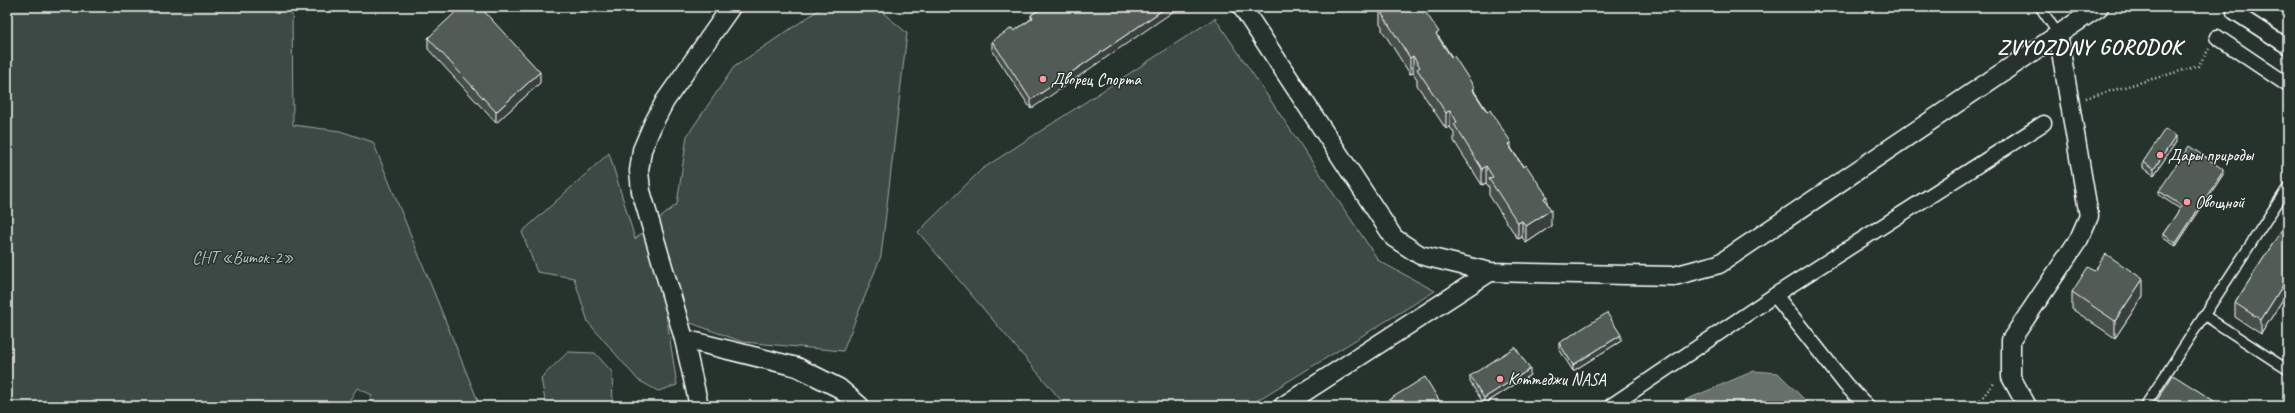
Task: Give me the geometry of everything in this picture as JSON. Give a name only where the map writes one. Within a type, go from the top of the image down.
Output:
[{"type":"street","points":[[699,406],[684,338],[641,191],[639,171],[642,150],[665,101],[731,7]]},
{"type":"street","points":[[1242,7],[1394,238],[1420,255],[1490,272],[1674,276],[1719,264],[2099,7]]},
{"type":"street","points":[[2234,12],[2288,47]]},
{"type":"street","points":[[2028,406],[2011,377],[2011,340],[2079,239],[2088,216],[2058,34]]},
{"type":"street","points":[[2217,37],[2288,85]]},
{"type":"street","points":[[1611,406],[1775,294],[2044,123]]},
{"type":"street","points":[[1283,406],[1490,272]]},
{"type":"street","points":[[1775,294],[1846,385],[1867,406]]},
{"type":"street","points":[[684,338],[797,367],[838,388],[860,406]]},
{"type":"lane","points":[[2040,7],[2058,34]]},
{"type":"lane","points":[[2146,406],[2204,314],[2288,187]]},
{"type":"lane","points":[[2204,314],[2288,370]]},
{"type":"path","points":[[2070,103],[2198,66],[2217,37]]},
{"type":"path","points":[[1975,406],[1993,382],[2011,377]]},
{"type":"green space","name":"СНТ «Виток-2»","points":[[7,7],[292,7],[293,125],[340,131],[373,142],[480,406],[368,406],[372,395],[357,388],[346,406],[7,406]]},
{"type":"green space","points":[[823,7],[876,7],[907,33],[881,256],[843,351],[743,342],[666,314],[677,385],[658,391],[638,380],[588,322],[574,278],[537,272],[522,232],[609,153],[635,239],[677,204],[687,136],[734,67]]},
{"type":"green space","points":[[1215,18],[1379,261],[1435,291],[1248,406],[1066,406],[918,232],[982,169]]},
{"type":"green space","points":[[568,352],[595,353],[612,372],[613,406],[546,406],[541,378]]},
{"type":"shaded area","points":[[1754,371],[1778,373],[1811,406],[1678,406],[1683,401]]},
{"type":"building","points":[[461,7],[480,7],[540,72],[496,112],[428,38]]},
{"type":"building","name":"Дворец Спорта","points":[[1043,7],[1167,7],[1031,100],[992,41],[1012,28],[1014,31],[1033,18],[1031,15]]},
{"type":"building","points":[[1380,7],[1422,7],[1439,32],[1436,34],[1451,57],[1454,56],[1474,87],[1472,89],[1487,112],[1490,110],[1511,142],[1508,144],[1523,167],[1526,165],[1547,196],[1544,198],[1551,210],[1526,226],[1522,221],[1518,223],[1489,179],[1493,177],[1486,166],[1482,169],[1454,124],[1457,122],[1450,110],[1446,113],[1417,69],[1420,67],[1413,56],[1410,58],[1382,14],[1383,13]]},
{"type":"building","name":"Дары природы","points":[[2165,129],[2176,136],[2154,169],[2143,162]]},
{"type":"building","name":"Овощной","points":[[2189,146],[2224,170],[2176,243],[2163,234],[2182,206],[2159,191]]},
{"type":"building","points":[[2288,220],[2288,277],[2261,320],[2235,303]]},
{"type":"building","points":[[2106,254],[2143,279],[2115,321],[2072,292],[2088,267],[2094,271]]},
{"type":"building","points":[[1607,313],[1621,335],[1573,365],[1559,343]]},
{"type":"building","name":"Коттеджи NASA","points":[[1515,347],[1530,369],[1484,398],[1470,376]]},
{"type":"building","points":[[2173,375],[2222,406],[2163,406],[2156,402]]},
{"type":"building","points":[[1425,377],[1439,400],[1429,406],[1379,406]]},
{"type":"building","points":[[995,401],[1002,406],[991,406]]},
{"type":"building","points":[[1009,401],[1016,406],[1005,406]]},
{"type":"building","points":[[1019,402],[1025,406],[1016,406]]},
{"type":"place","name":"Дворец Спорта","points":[[1043,79]]},
{"type":"place","name":"Дары природы","points":[[2160,155]]},
{"type":"place","name":"Овощной","points":[[2187,202]]},
{"type":"place","name":"Коттеджи NASA","points":[[1500,379]]},
{"type":"district","name":"ZVYOZDNY GORODOK","points":[[2090,47]]}]
